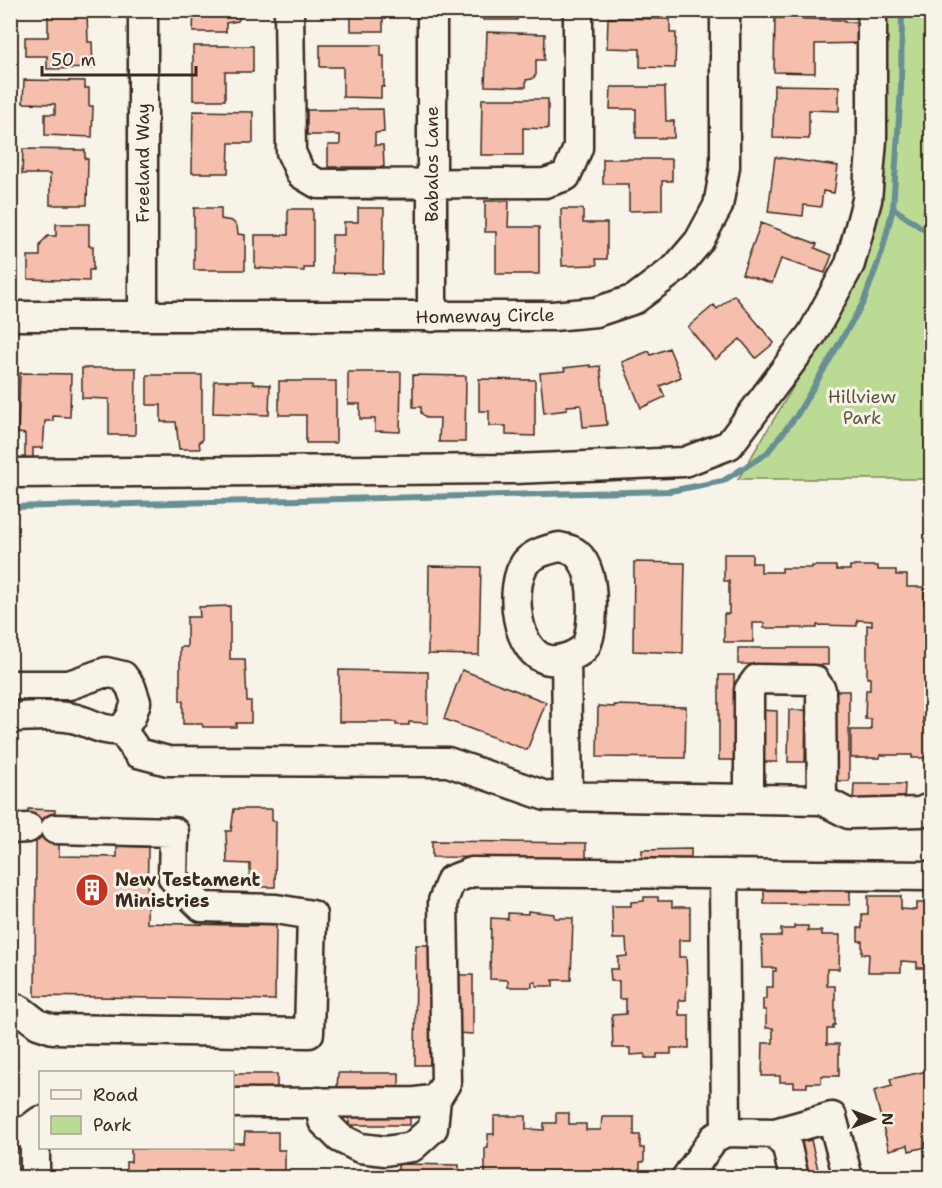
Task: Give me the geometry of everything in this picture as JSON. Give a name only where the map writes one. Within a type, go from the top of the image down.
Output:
[{"type":"street","name":"Freeland Way","points":[[143,10],[143,315]]},
{"type":"street","points":[[289,10],[291,152],[301,174],[318,184],[545,183],[566,176],[578,148],[578,10]]},
{"type":"street","name":"Babalos Lane","points":[[432,10],[432,317]]},
{"type":"street","name":"Homeway Circle","points":[[10,316],[553,316],[596,312],[635,299],[676,268],[699,241],[718,206],[725,167],[725,10]]},
{"type":"street","points":[[10,473],[514,469],[684,462],[729,445],[812,334],[850,264],[867,200],[872,140],[872,10]]},
{"type":"street","points":[[566,658],[568,797]]},
{"type":"street","points":[[10,685],[69,685],[106,672],[123,676],[131,687],[136,702],[131,717],[122,730]]},
{"type":"street","points":[[749,798],[749,690],[757,679],[814,680],[821,690],[822,800]]},
{"type":"street","points":[[10,717],[75,718],[109,731],[122,730]]},
{"type":"street","points":[[122,730],[138,753],[168,761],[448,762],[546,796],[822,800],[849,814],[920,812],[932,807]]},
{"type":"street","points":[[16,1008],[38,1024],[53,1029],[309,1033],[312,915],[276,909],[202,907],[173,878],[174,832],[31,829]]},
{"type":"street","points":[[319,1102],[324,1121],[340,1138],[360,1148],[385,1151],[412,1146],[433,1128],[436,1099],[446,1083],[442,901],[451,880],[472,872],[932,876]]},
{"type":"street","points":[[724,874],[726,1132]]},
{"type":"street","points":[[234,1103],[415,1102],[436,1099]]},
{"type":"street","points":[[686,1178],[714,1138],[726,1132],[775,1133],[832,1117],[848,1178]]},
{"type":"street","points":[[775,1133],[787,1147],[794,1178]]},
{"type":"green space","name":"Hillview Park","points":[[882,11],[931,11],[931,479],[738,479],[843,304]]},
{"type":"building","points":[[194,10],[244,10],[238,21],[226,23],[226,32],[193,32]]},
{"type":"building","points":[[351,10],[383,10],[383,31],[351,31]]},
{"type":"building","points":[[483,10],[517,10],[517,20],[483,20]]},
{"type":"building","points":[[48,12],[87,12],[88,42],[92,42],[93,68],[47,69],[47,56],[25,56],[25,37],[48,37]]},
{"type":"building","points":[[608,18],[670,19],[670,33],[676,33],[675,68],[640,67],[640,49],[607,48]]},
{"type":"building","points":[[775,18],[865,22],[865,43],[815,44],[815,73],[774,72]]},
{"type":"building","points":[[487,32],[545,34],[544,60],[536,60],[536,75],[526,80],[526,87],[485,86]]},
{"type":"building","points":[[320,45],[381,45],[381,56],[384,56],[384,87],[381,87],[381,98],[343,97],[343,67],[320,67]]},
{"type":"building","points":[[193,46],[253,46],[253,72],[225,72],[225,100],[193,100]]},
{"type":"building","points":[[24,80],[85,81],[85,88],[89,88],[89,106],[93,106],[92,137],[45,135],[45,114],[55,114],[55,104],[23,103]]},
{"type":"building","points":[[774,85],[839,86],[839,111],[809,110],[809,139],[773,138]]},
{"type":"building","points":[[611,87],[665,87],[666,121],[674,121],[674,138],[636,138],[636,109],[610,109]]},
{"type":"building","points":[[482,99],[548,99],[548,129],[523,128],[523,155],[481,155]]},
{"type":"building","points":[[383,109],[384,132],[375,133],[375,145],[383,145],[384,167],[328,167],[328,145],[340,145],[340,135],[307,135],[307,110]]},
{"type":"building","points":[[193,111],[253,112],[253,143],[229,143],[228,173],[192,173]]},
{"type":"building","points":[[23,149],[85,150],[85,159],[88,159],[87,205],[50,205],[50,174],[22,174]]},
{"type":"building","points":[[775,157],[838,166],[834,193],[823,191],[821,207],[804,205],[803,216],[768,212]]},
{"type":"building","points":[[603,159],[672,159],[672,181],[662,181],[662,210],[629,211],[629,184],[603,184]]},
{"type":"building","points":[[485,201],[509,201],[508,227],[539,227],[539,274],[496,274],[496,232],[485,232]]},
{"type":"building","points":[[194,208],[221,208],[221,219],[232,221],[237,226],[238,234],[245,235],[245,270],[194,270]]},
{"type":"building","points":[[358,208],[384,208],[383,274],[332,273],[332,235],[344,235],[344,222],[358,222]]},
{"type":"building","points":[[288,209],[313,209],[313,268],[304,268],[304,271],[255,268],[255,235],[288,235]]},
{"type":"building","points":[[561,209],[583,209],[583,223],[607,223],[607,259],[596,259],[597,265],[562,266]]},
{"type":"building","points":[[761,223],[817,244],[815,248],[832,255],[825,273],[781,259],[772,283],[742,274]]},
{"type":"building","points":[[56,224],[89,224],[89,246],[93,246],[93,270],[89,270],[89,281],[28,279],[28,256],[40,256],[40,246],[43,241],[48,236],[56,236]]},
{"type":"building","points":[[734,295],[774,343],[756,358],[740,339],[715,360],[688,327],[714,305],[717,309]]},
{"type":"building","points":[[669,348],[681,377],[660,386],[665,397],[641,408],[622,362],[649,351],[651,355]]},
{"type":"building","points":[[590,365],[590,367],[600,366],[607,425],[583,427],[581,405],[567,406],[567,410],[544,413],[540,373],[565,371],[564,368]]},
{"type":"building","points":[[82,368],[136,368],[135,435],[109,435],[109,399],[82,398]]},
{"type":"building","points":[[348,372],[401,372],[400,432],[375,431],[375,419],[360,419],[360,404],[348,404]]},
{"type":"building","points":[[20,373],[71,374],[70,417],[53,416],[53,421],[45,421],[43,448],[33,448],[33,462],[25,462],[25,434],[18,433]]},
{"type":"building","points":[[147,375],[202,375],[200,449],[179,449],[176,422],[161,422],[161,405],[147,405]]},
{"type":"building","points":[[413,375],[466,376],[465,442],[439,442],[440,418],[427,418],[421,413],[421,407],[413,407]]},
{"type":"building","points":[[479,379],[535,380],[535,436],[506,435],[506,426],[489,426],[489,411],[479,411]]},
{"type":"building","points":[[214,381],[253,381],[253,384],[270,385],[269,415],[213,413]]},
{"type":"building","points":[[279,381],[336,381],[336,443],[306,443],[306,415],[279,415]]},
{"type":"building","points":[[724,554],[752,554],[752,563],[761,563],[761,572],[782,572],[782,568],[812,568],[812,566],[836,566],[836,570],[850,570],[850,566],[878,566],[878,570],[896,570],[896,575],[907,575],[907,587],[924,587],[924,604],[928,604],[928,633],[925,633],[925,647],[929,647],[928,702],[923,702],[923,722],[931,723],[932,758],[912,758],[912,755],[880,755],[880,758],[851,758],[851,730],[871,730],[871,719],[865,719],[866,690],[870,690],[870,678],[867,678],[867,625],[872,626],[872,621],[857,620],[857,626],[817,625],[817,628],[764,628],[764,623],[753,623],[753,642],[724,642],[724,614],[729,614],[729,581],[724,581]]},
{"type":"building","points":[[634,562],[685,563],[683,653],[633,651]]},
{"type":"building","points":[[429,566],[481,567],[479,655],[428,654]]},
{"type":"building","points":[[230,606],[230,659],[245,659],[247,701],[251,701],[251,723],[236,723],[236,727],[203,727],[202,724],[183,724],[183,701],[180,701],[180,647],[187,647],[187,617],[200,617],[199,607]]},
{"type":"building","points":[[738,648],[828,648],[828,665],[738,664]]},
{"type":"building","points":[[339,670],[428,672],[428,723],[409,722],[409,725],[396,725],[396,722],[339,722]]},
{"type":"building","points":[[462,670],[546,702],[527,750],[444,719]]},
{"type":"building","points":[[719,675],[734,675],[734,760],[719,760]]},
{"type":"building","points":[[832,691],[849,691],[849,781],[832,781]]},
{"type":"building","points":[[614,705],[686,707],[685,758],[597,757],[598,706],[614,707]]},
{"type":"building","points":[[760,710],[777,711],[777,762],[760,762]]},
{"type":"building","points":[[789,710],[806,710],[805,762],[788,762]]},
{"type":"building","points":[[854,784],[905,784],[904,801],[853,801]]},
{"type":"building","name":"New Testament Ministries","points":[[28,809],[55,810],[54,842],[59,842],[59,856],[117,857],[117,846],[148,847],[147,923],[276,926],[275,1000],[35,996],[36,842],[28,842]]},
{"type":"building","points":[[234,809],[272,809],[272,821],[276,821],[275,887],[250,887],[250,864],[227,863],[226,831],[231,831]]},
{"type":"building","points":[[432,841],[586,843],[586,858],[432,857]]},
{"type":"building","points":[[691,849],[691,865],[642,866],[642,850]]},
{"type":"building","points":[[764,889],[850,889],[850,905],[764,904]]},
{"type":"building","points":[[868,896],[901,896],[901,909],[916,910],[916,903],[932,903],[932,968],[917,968],[917,962],[901,961],[901,972],[868,972],[869,954],[862,954],[862,941],[858,941],[858,928],[862,928],[862,914],[868,914]]},
{"type":"building","points":[[644,897],[658,897],[658,901],[672,901],[672,907],[690,907],[690,940],[679,940],[679,957],[686,957],[687,980],[686,1000],[679,1000],[679,1015],[689,1015],[689,1048],[671,1048],[671,1054],[657,1054],[657,1058],[645,1058],[645,1054],[630,1055],[630,1048],[613,1048],[612,1015],[626,1014],[626,999],[619,999],[619,981],[611,981],[610,969],[618,969],[618,957],[627,956],[626,939],[613,939],[612,906],[631,906],[631,902],[644,901]]},
{"type":"building","points":[[528,911],[554,914],[554,918],[573,918],[571,980],[553,980],[553,986],[536,986],[536,982],[532,982],[532,987],[508,987],[508,980],[490,979],[491,918],[508,919],[508,913],[528,914]]},
{"type":"building","points":[[794,926],[808,926],[808,931],[822,931],[822,935],[840,935],[839,969],[827,969],[827,986],[835,986],[835,1025],[833,1029],[827,1029],[827,1044],[839,1044],[839,1076],[821,1076],[821,1083],[807,1083],[807,1087],[794,1087],[794,1082],[780,1082],[780,1076],[762,1076],[763,1043],[773,1043],[773,1028],[766,1028],[766,1010],[763,1010],[763,999],[766,999],[766,987],[773,987],[773,971],[776,971],[776,968],[763,968],[762,936],[781,936],[781,929],[794,929]]},
{"type":"building","points":[[416,945],[431,945],[430,1065],[415,1065]]},
{"type":"building","points":[[456,975],[473,975],[473,1034],[456,1033]]},
{"type":"building","points":[[932,1070],[932,1148],[929,1149],[927,1142],[926,1147],[909,1151],[908,1145],[889,1150],[874,1091],[892,1086],[890,1079]]},
{"type":"building","points":[[338,1073],[399,1073],[399,1090],[337,1089]]},
{"type":"building","points":[[234,1074],[277,1074],[277,1090],[234,1090]]},
{"type":"building","points":[[349,1109],[410,1109],[410,1125],[349,1125]]},
{"type":"building","points":[[556,1113],[569,1113],[569,1124],[586,1124],[586,1130],[601,1130],[602,1117],[634,1117],[634,1135],[640,1135],[640,1148],[644,1148],[644,1162],[640,1162],[640,1177],[493,1178],[493,1174],[485,1174],[485,1148],[488,1148],[488,1134],[494,1134],[494,1116],[526,1116],[526,1129],[544,1130],[544,1123],[556,1123]]},
{"type":"building","points":[[245,1132],[278,1132],[278,1150],[285,1150],[285,1177],[130,1178],[126,1176],[126,1162],[131,1162],[131,1149],[234,1149],[234,1143],[244,1143]]},
{"type":"building","points":[[811,1140],[820,1178],[804,1178],[796,1143]]},
{"type":"building","points":[[398,1164],[459,1165],[459,1178],[398,1178]]},
{"type":"waterway","points":[[10,507],[670,491],[723,481],[767,453],[797,415],[863,303],[882,252],[893,208],[901,88],[902,10]]},
{"type":"waterway","points":[[893,208],[932,235]]},
{"type":"place","name":"New Testament Ministries","points":[[92,890]]}]
